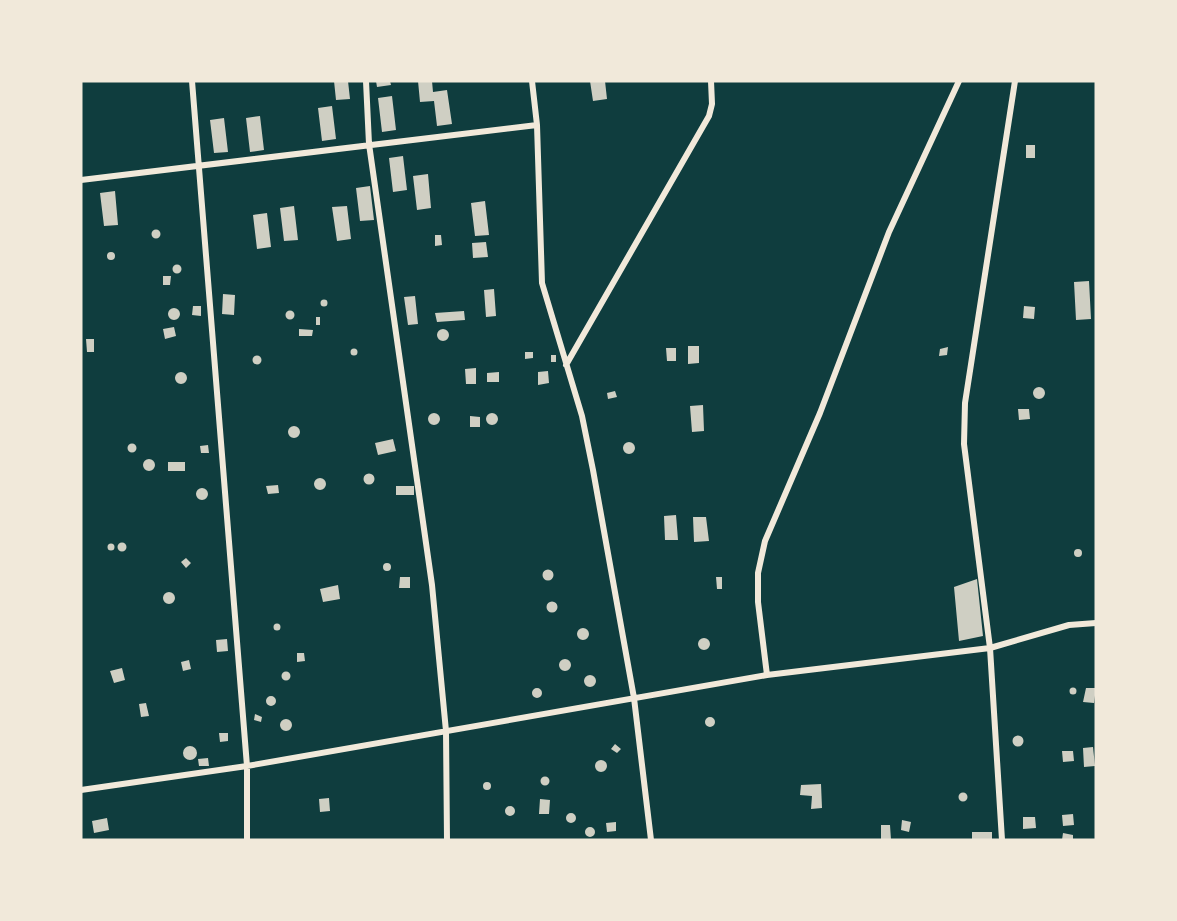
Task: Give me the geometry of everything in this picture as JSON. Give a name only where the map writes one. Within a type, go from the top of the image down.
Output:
[{"type":"street","points":[[192,81],[247,766],[247,840]]},
{"type":"street","points":[[366,81],[369,144],[432,585],[446,730],[447,840]]},
{"type":"street","points":[[532,81],[537,125],[542,283],[582,416],[591,459],[634,698],[651,840]]},
{"type":"street","points":[[566,365],[709,116],[712,104],[711,81]]},
{"type":"street","points":[[767,675],[758,602],[758,573],[765,541],[820,413],[889,231],[959,81]]},
{"type":"street","points":[[1002,840],[990,648],[964,444],[965,403],[1015,81]]},
{"type":"street","points":[[81,180],[537,125]]},
{"type":"street","points":[[81,790],[247,766],[767,675],[990,648],[1069,625],[1096,623]]},
{"type":"building","points":[[334,81],[348,81],[350,99],[336,100]]},
{"type":"building","points":[[376,81],[390,81],[391,85],[377,87]]},
{"type":"building","points":[[418,81],[432,81],[433,92],[447,90],[452,124],[437,126],[434,101],[420,102]]},
{"type":"building","points":[[590,81],[605,81],[607,99],[593,101]]},
{"type":"building","points":[[392,96],[396,130],[382,132],[378,98]]},
{"type":"building","points":[[332,106],[336,139],[322,141],[318,108]]},
{"type":"building","points":[[260,116],[264,150],[250,152],[246,118]]},
{"type":"building","points":[[224,118],[228,152],[214,153],[210,120]]},
{"type":"building","points":[[1026,145],[1035,145],[1035,158],[1026,158]]},
{"type":"building","points":[[403,156],[407,190],[393,192],[389,158]]},
{"type":"building","points":[[428,174],[431,208],[417,210],[413,176]]},
{"type":"building","points":[[370,186],[374,220],[360,221],[356,188]]},
{"type":"building","points":[[115,191],[118,225],[104,226],[100,193]]},
{"type":"building","points":[[485,201],[489,235],[475,236],[471,203]]},
{"type":"building","points":[[294,206],[298,240],[284,241],[280,208]]},
{"type":"building","points":[[347,206],[351,239],[337,241],[332,207]]},
{"type":"building","points":[[267,213],[271,247],[257,249],[253,215]]},
{"type":"building","points":[[156,229],[161,234],[156,239],[151,234]]},
{"type":"building","points":[[435,235],[441,235],[442,245],[435,246]]},
{"type":"building","points":[[486,242],[488,257],[473,258],[472,243]]},
{"type":"building","points":[[111,252],[115,256],[111,260],[107,256]]},
{"type":"building","points":[[177,264],[182,269],[177,274],[172,269]]},
{"type":"building","points":[[163,276],[171,276],[170,285],[163,285]]},
{"type":"building","points":[[1089,281],[1091,319],[1076,320],[1074,282]]},
{"type":"building","points":[[494,289],[496,316],[486,317],[484,290]]},
{"type":"building","points":[[223,294],[235,295],[234,315],[222,314]]},
{"type":"building","points":[[415,296],[418,324],[408,325],[404,297]]},
{"type":"building","points":[[324,299],[328,303],[324,307],[320,303]]},
{"type":"building","points":[[193,306],[201,306],[201,316],[192,315]]},
{"type":"building","points":[[1024,306],[1035,307],[1034,319],[1023,318]]},
{"type":"building","points":[[176,308],[180,314],[176,320],[172,320],[168,312]]},
{"type":"building","points":[[290,310],[295,315],[290,320],[285,315]]},
{"type":"building","points":[[464,311],[465,320],[437,322],[435,313]]},
{"type":"building","points":[[316,317],[320,317],[320,325],[316,325]]},
{"type":"building","points":[[174,327],[176,336],[165,339],[163,329]]},
{"type":"building","points":[[299,329],[313,330],[312,336],[299,336]]},
{"type":"building","points":[[445,329],[449,335],[445,341],[441,341],[437,333]]},
{"type":"building","points":[[86,339],[94,339],[94,352],[87,352]]},
{"type":"building","points":[[688,346],[699,346],[699,363],[688,364]]},
{"type":"building","points":[[948,347],[947,355],[939,356],[940,349]]},
{"type":"building","points":[[354,348],[358,352],[354,356],[350,352]]},
{"type":"building","points":[[666,348],[676,348],[676,361],[667,361]]},
{"type":"building","points":[[525,352],[533,352],[533,358],[525,359]]},
{"type":"building","points":[[551,355],[556,355],[556,362],[551,362]]},
{"type":"building","points":[[257,356],[261,360],[257,364],[253,360]]},
{"type":"building","points":[[476,368],[476,384],[466,384],[465,369]]},
{"type":"building","points":[[548,371],[549,383],[538,385],[538,372]]},
{"type":"building","points":[[183,372],[187,378],[183,384],[179,384],[175,376]]},
{"type":"building","points":[[499,372],[499,382],[487,382],[487,373]]},
{"type":"building","points":[[1041,387],[1045,393],[1041,399],[1037,399],[1033,391]]},
{"type":"building","points":[[615,391],[617,397],[608,399],[607,393]]},
{"type":"building","points":[[703,405],[704,431],[692,432],[690,406]]},
{"type":"building","points":[[1018,409],[1029,409],[1030,419],[1019,420]]},
{"type":"building","points":[[436,413],[440,419],[436,425],[432,425],[428,417]]},
{"type":"building","points":[[494,413],[498,419],[494,425],[490,425],[486,417]]},
{"type":"building","points":[[470,416],[480,417],[480,427],[470,427]]},
{"type":"building","points":[[296,426],[300,432],[296,438],[292,438],[288,430]]},
{"type":"building","points":[[393,439],[396,451],[378,455],[375,443]]},
{"type":"building","points":[[631,442],[635,448],[631,454],[627,454],[623,446]]},
{"type":"building","points":[[132,444],[136,448],[132,452],[128,448]]},
{"type":"building","points":[[208,445],[209,453],[201,453],[200,446]]},
{"type":"building","points":[[151,459],[155,465],[151,471],[147,471],[143,463]]},
{"type":"building","points":[[168,462],[185,462],[185,471],[168,471]]},
{"type":"building","points":[[369,474],[373,475],[373,483],[369,484],[365,483],[364,479],[365,475]]},
{"type":"building","points":[[322,478],[326,484],[322,490],[318,490],[314,482]]},
{"type":"building","points":[[278,485],[279,493],[268,494],[266,486]]},
{"type":"building","points":[[396,486],[414,486],[414,495],[396,495]]},
{"type":"building","points":[[204,488],[208,494],[204,500],[200,500],[196,492]]},
{"type":"building","points":[[676,515],[678,540],[665,540],[664,516]]},
{"type":"building","points":[[693,517],[706,517],[709,541],[694,542]]},
{"type":"building","points":[[111,543],[115,547],[111,551],[107,547]]},
{"type":"building","points":[[122,543],[126,547],[122,551],[118,547]]},
{"type":"building","points":[[1078,549],[1082,553],[1078,557],[1074,553]]},
{"type":"building","points":[[186,558],[191,563],[186,568],[181,562]]},
{"type":"building","points":[[387,563],[391,567],[387,571],[383,567]]},
{"type":"building","points":[[548,570],[552,571],[552,579],[548,580],[544,579],[543,575],[544,571]]},
{"type":"building","points":[[400,577],[410,577],[410,588],[399,588]]},
{"type":"building","points":[[716,577],[722,577],[722,589],[717,589]]},
{"type":"building","points":[[977,579],[983,636],[959,641],[954,587]]},
{"type":"building","points":[[338,585],[340,599],[323,602],[320,589]]},
{"type":"building","points":[[171,592],[175,598],[171,604],[167,604],[163,596]]},
{"type":"building","points":[[552,601],[558,607],[552,613],[546,607]]},
{"type":"building","points":[[277,624],[280,627],[277,630],[274,627]]},
{"type":"building","points":[[585,628],[589,634],[585,640],[581,640],[577,632]]},
{"type":"building","points":[[706,638],[710,644],[706,650],[702,650],[698,642]]},
{"type":"building","points":[[227,639],[228,651],[217,652],[216,640]]},
{"type":"building","points":[[297,653],[304,653],[305,661],[297,662]]},
{"type":"building","points":[[567,659],[571,665],[567,671],[563,671],[559,663]]},
{"type":"building","points":[[189,660],[191,669],[183,671],[181,662]]},
{"type":"building","points":[[122,668],[125,680],[114,683],[110,671]]},
{"type":"building","points":[[286,672],[290,676],[286,680],[282,676]]},
{"type":"building","points":[[592,675],[596,681],[592,687],[588,687],[584,679]]},
{"type":"building","points":[[1073,687],[1077,691],[1073,695],[1069,691]]},
{"type":"building","points":[[537,688],[542,693],[537,698],[532,693]]},
{"type":"building","points":[[1086,688],[1096,688],[1094,703],[1083,702]]},
{"type":"building","points":[[271,696],[276,701],[271,706],[266,701]]},
{"type":"building","points":[[146,703],[149,716],[141,717],[139,704]]},
{"type":"building","points":[[255,714],[262,717],[261,722],[254,720]]},
{"type":"building","points":[[710,717],[715,722],[710,727],[705,722]]},
{"type":"building","points":[[288,719],[292,725],[288,731],[284,731],[280,723]]},
{"type":"building","points":[[219,733],[228,733],[228,741],[220,742]]},
{"type":"building","points":[[1018,736],[1022,737],[1022,745],[1018,746],[1014,745],[1013,741],[1014,737]]},
{"type":"building","points":[[615,744],[621,749],[617,753],[611,749]]},
{"type":"building","points":[[190,746],[195,748],[197,753],[195,758],[190,760],[185,758],[183,753],[185,748]]},
{"type":"building","points":[[1093,747],[1095,766],[1084,767],[1083,748]]},
{"type":"building","points":[[1062,751],[1073,751],[1074,761],[1063,762]]},
{"type":"building","points":[[208,758],[209,766],[199,766],[198,759]]},
{"type":"building","points":[[603,760],[606,761],[606,771],[599,772],[596,771],[595,764],[596,761]]},
{"type":"building","points":[[545,776],[550,781],[545,786],[540,781]]},
{"type":"building","points":[[487,782],[491,786],[487,790],[483,786]]},
{"type":"building","points":[[821,784],[822,808],[811,809],[812,796],[800,795],[801,785]]},
{"type":"building","points":[[963,792],[968,797],[963,802],[958,797]]},
{"type":"building","points":[[329,798],[330,811],[320,812],[319,799]]},
{"type":"building","points":[[540,799],[550,800],[549,814],[539,814]]},
{"type":"building","points":[[510,806],[514,807],[514,815],[510,816],[506,815],[505,811],[506,807]]},
{"type":"building","points":[[571,813],[575,814],[575,822],[571,823],[567,822],[566,818],[567,814]]},
{"type":"building","points":[[1073,814],[1074,825],[1063,826],[1062,815]]},
{"type":"building","points":[[1023,817],[1035,817],[1036,828],[1023,829]]},
{"type":"building","points":[[107,818],[109,830],[94,833],[92,821]]},
{"type":"building","points":[[902,820],[911,822],[909,832],[901,830]]},
{"type":"building","points":[[616,822],[616,831],[607,832],[606,823]]},
{"type":"building","points":[[881,825],[890,825],[891,840],[881,840]]},
{"type":"building","points":[[590,827],[594,828],[594,836],[590,837],[586,836],[585,832],[586,828]]},
{"type":"building","points":[[972,832],[992,832],[992,840],[972,840]]},
{"type":"building","points":[[1063,833],[1073,835],[1073,840],[1062,840]]}]
